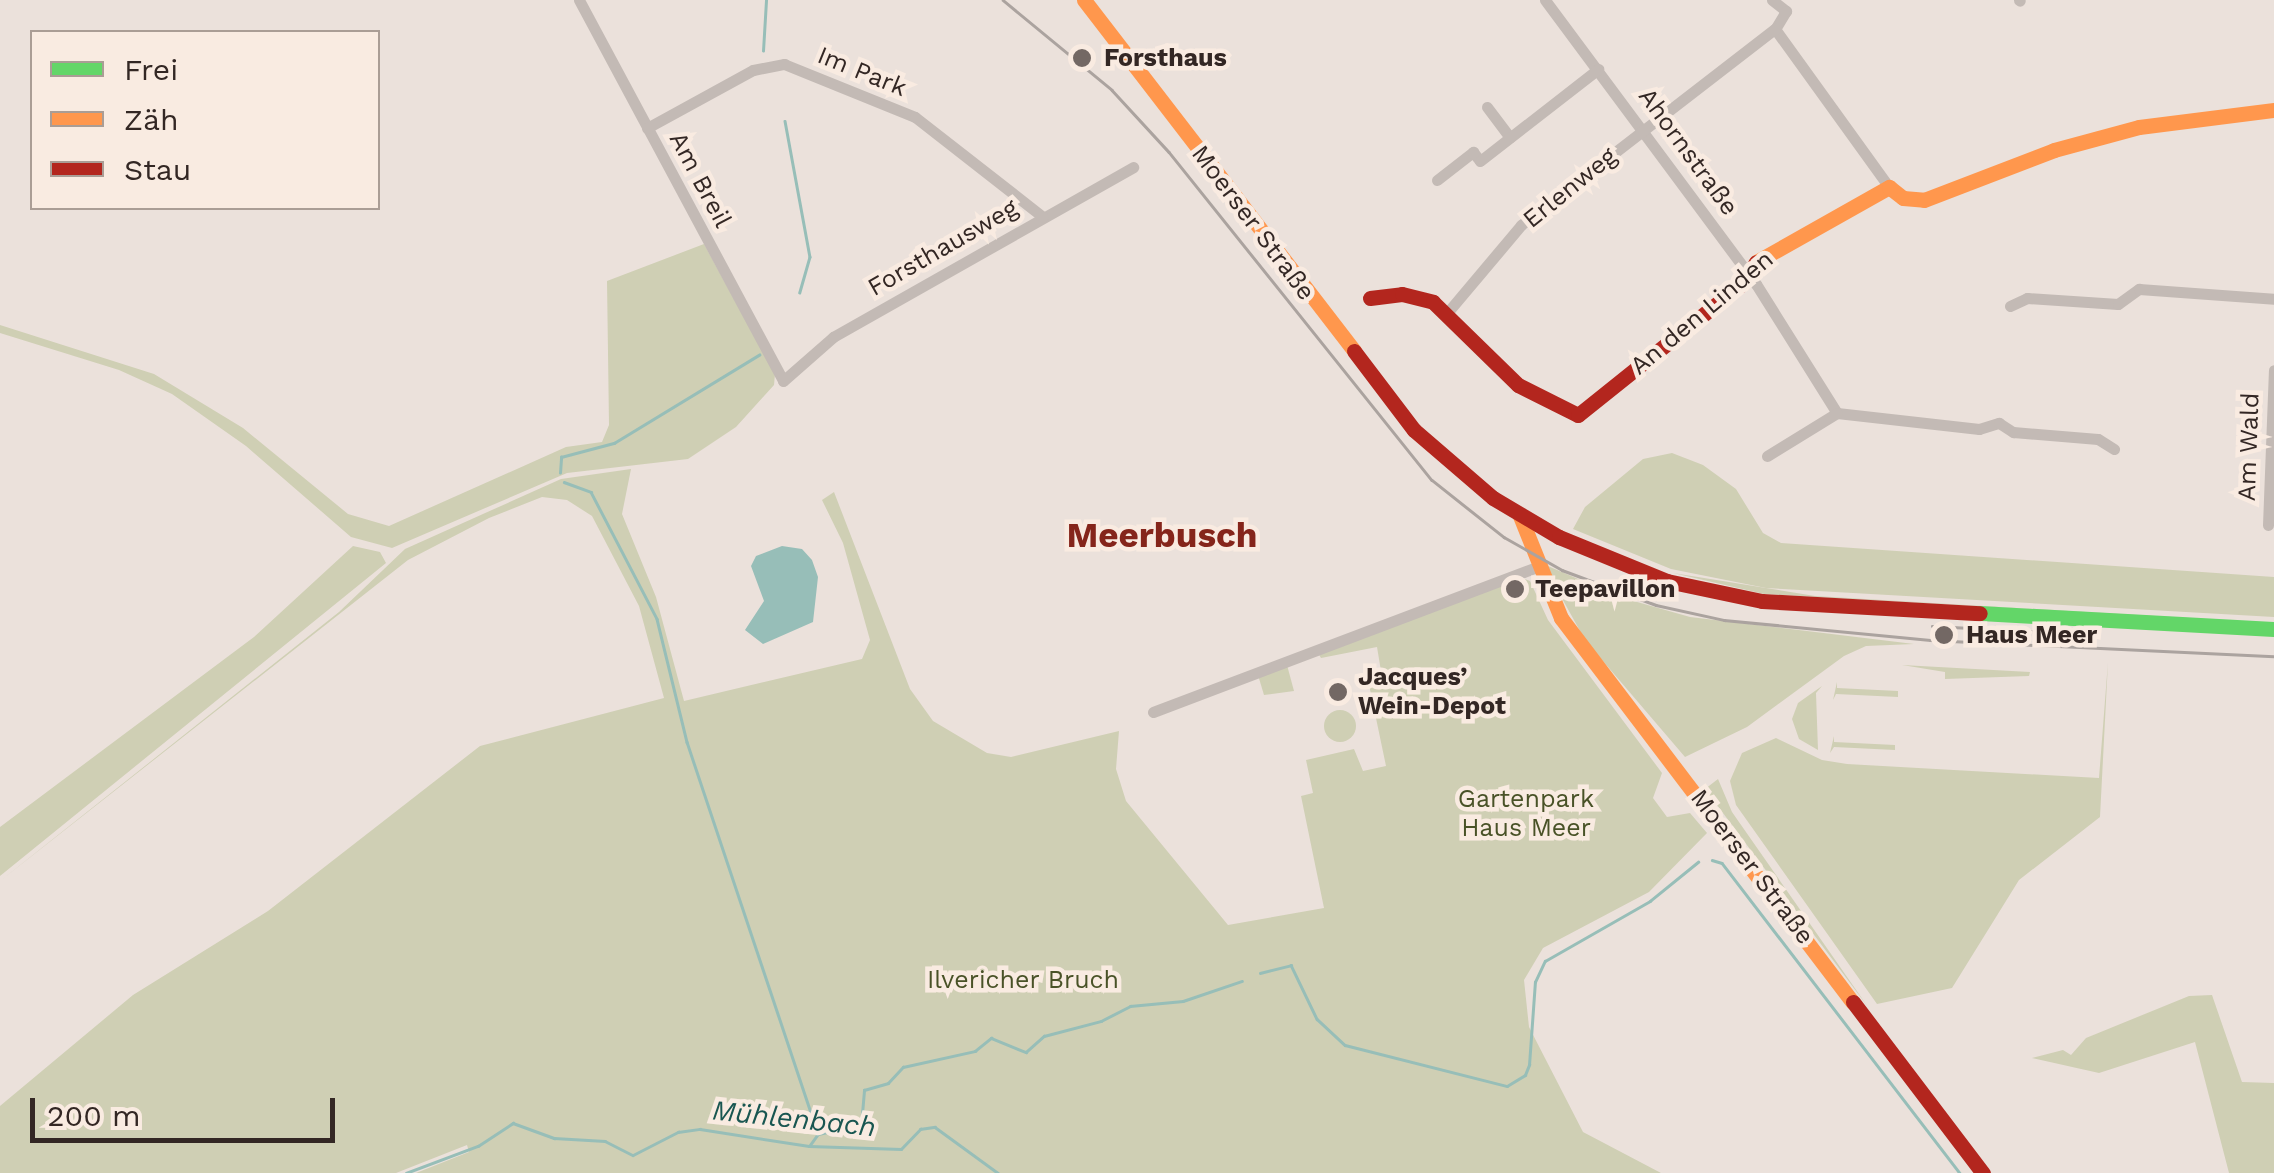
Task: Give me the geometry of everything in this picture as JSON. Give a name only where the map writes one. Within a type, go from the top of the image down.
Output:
[{"type":"main road","name":"Moerser Straße","points":[[1084,0],[1414,430],[1520,516],[1560,537],[1667,581],[1762,600],[2274,629]]},
{"type":"main road","points":[[1889,187],[1903,198],[1924,200],[2054,150],[2140,128],[2274,110]]},
{"type":"main road","name":"An den Linden","points":[[1447,313],[1518,385],[1578,415],[1747,274],[1752,264],[1889,187]]},
{"type":"main road","points":[[1370,298],[1421,297],[1447,313]]},
{"type":"main road","name":"Moerser Straße","points":[[1520,516],[1536,561],[1580,645],[1982,1173]]},
{"type":"main road","points":[[1536,561],[1560,537]]},
{"type":"street","name":"Am Breil","points":[[579,0],[783,381]]},
{"type":"street","name":"Ahornstraße","points":[[1545,0],[1645,129],[1747,274],[1837,412]]},
{"type":"street","points":[[1772,0],[1786,11],[1776,29],[1889,187]]},
{"type":"street","name":"Erlenweg","points":[[1447,313],[1521,225],[1776,29]]},
{"type":"street","name":"Im Park","points":[[647,128],[753,70],[784,64],[914,117],[1043,217]]},
{"type":"street","points":[[1437,180],[1474,152],[1480,160],[1598,69]]},
{"type":"street","points":[[1487,107],[1510,137]]},
{"type":"street","name":"Forsthausweg","points":[[783,381],[833,337],[1133,167]]},
{"type":"street","points":[[2010,306],[2027,298],[2118,304],[2139,288],[2274,299]]},
{"type":"street","name":"Am Wald","points":[[2268,525],[2274,370]]},
{"type":"street","points":[[1767,456],[1837,412],[1979,429],[1999,423],[2013,432],[2098,439],[2114,448]]},
{"type":"street","points":[[1154,712],[1536,561]]},
{"type":"green space","points":[[704,244],[775,374],[774,385],[736,427],[688,459],[567,473],[392,548],[351,537],[246,446],[172,394],[119,370],[0,333],[0,325],[154,374],[243,428],[348,514],[389,526],[566,447],[602,442],[609,425],[607,281]]},
{"type":"green space","points":[[1672,453],[1703,465],[1736,489],[1763,533],[1781,543],[2274,577],[2274,617],[1766,588],[1671,569],[1573,529],[1585,507],[1643,459]]},
{"type":"green space","points":[[631,469],[622,514],[656,597],[684,701],[862,659],[870,640],[843,543],[822,500],[834,492],[910,689],[933,721],[987,753],[1011,757],[1119,731],[1116,769],[1126,801],[1228,925],[1324,908],[1301,796],[1313,793],[1306,760],[1354,749],[1363,771],[1386,766],[1368,680],[1382,677],[1377,647],[1321,658],[1317,651],[1519,577],[1530,581],[1548,620],[1662,773],[1653,798],[1667,817],[1690,813],[1707,833],[1649,892],[1543,948],[1524,980],[1529,1027],[1583,1132],[1661,1173],[416,1173],[469,1152],[467,1145],[396,1173],[0,1173],[0,1106],[133,995],[268,911],[480,746],[664,698],[639,606],[592,516],[567,500],[542,497],[489,518],[408,560],[0,881],[339,612],[405,549],[561,479]]},
{"type":"green space","points":[[353,546],[380,552],[386,563],[0,876],[0,827],[254,637]]},
{"type":"green space","points":[[1543,564],[1623,598],[1690,617],[1914,644],[1866,646],[1844,656],[1747,727],[1685,757],[1585,640]]},
{"type":"green space","points":[[1673,573],[1815,596],[2274,623],[1764,594]]},
{"type":"green space","points":[[2108,662],[2100,817],[2019,880],[1952,988],[1877,1004],[1736,805],[1730,781],[1742,753],[1776,738],[1822,760],[1847,764],[2099,778]]},
{"type":"green space","points":[[1287,665],[1294,691],[1264,695],[1258,675]]},
{"type":"green space","points":[[1902,665],[2030,672],[2029,676],[1945,679],[1945,672]]},
{"type":"green space","points":[[1837,682],[1837,688],[1898,691],[1898,697],[1836,694],[1833,700]]},
{"type":"green space","points":[[1822,686],[1816,693],[1818,750],[1799,739],[1792,719],[1798,703]]},
{"type":"green space","points":[[1340,710],[1351,715],[1356,726],[1351,737],[1340,742],[1329,737],[1324,726],[1329,715]]},
{"type":"green space","points":[[1834,736],[1834,742],[1895,745],[1895,750],[1834,747],[1830,753]]},
{"type":"green space","points":[[1718,779],[1732,812],[1868,1007],[1705,789]]},
{"type":"green space","points":[[2212,995],[2242,1082],[2274,1083],[2274,1173],[2229,1173],[2195,1042],[2099,1073],[2032,1058],[2063,1050],[2071,1055],[2086,1038],[2189,996]]},
{"type":"water","points":[[782,546],[802,549],[812,560],[818,577],[813,622],[763,644],[745,630],[764,601],[751,566],[756,556]]},
{"type":"waterway","points":[[763,51],[766,0]]},
{"type":"waterway","points":[[785,121],[810,257],[800,293]]},
{"type":"waterway","points":[[560,473],[561,457],[614,443],[759,355]]},
{"type":"waterway","points":[[564,482],[591,492],[657,619],[687,742],[818,1134]]},
{"type":"waterway","points":[[1712,860],[1722,863],[1960,1173]]},
{"type":"waterway","name":"Mühlenbach","points":[[1260,973],[1291,965],[1317,1019],[1345,1045],[1507,1086],[1525,1075],[1529,1065],[1535,982],[1545,961],[1650,901],[1698,862]]},
{"type":"waterway","points":[[810,1145],[818,1134],[861,1125],[864,1090],[888,1083],[903,1067],[975,1051],[991,1038],[1026,1052],[1044,1036],[1101,1021],[1130,1006],[1183,1001],[1242,981]]},
{"type":"waterway","name":"Mühlenbach","points":[[406,1173],[478,1146],[513,1123],[554,1138],[605,1141],[633,1155],[678,1132],[700,1129],[809,1146],[901,1149],[920,1129],[935,1127],[998,1173]]},
{"type":"tram line","points":[[1003,0],[1112,90],[1169,152],[1432,480],[1504,537],[1562,570],[1656,605],[1724,620],[1930,640],[2274,656]]},
{"type":"tram line","points":[[1932,626],[2047,632]]},
{"type":"traffic: fast","points":[[1980,613],[2274,629]]},
{"type":"traffic: slow","points":[[1084,0],[1354,351]]},
{"type":"traffic: slow","points":[[1756,262],[1889,187],[1903,198],[1924,200],[2054,150],[2139,127],[2274,110]]},
{"type":"traffic: slow","points":[[1520,516],[1561,618],[1853,1002]]},
{"type":"traffic: jam","points":[[1370,298],[1402,294],[1433,302],[1518,385],[1578,415],[1744,282],[1756,262]]},
{"type":"traffic: jam","points":[[1354,351],[1414,430],[1493,498],[1559,537],[1667,581],[1762,601],[1980,613]]},
{"type":"traffic: jam","points":[[1853,1002],[1983,1173]]},
{"type":"place","name":"Forsthaus","points":[[1082,58]]},
{"type":"place","name":"Teepavillon","points":[[1515,589]]},
{"type":"place","name":"Haus Meer","points":[[1944,635]]},
{"type":"place","name":"Jacques’ Wein-Depot","points":[[1338,692]]},
{"type":"district","name":"Meerbusch","points":[[1162,535]]},
{"type":"park label","name":"Gartenpark Haus Meer","points":[[1526,814]]},
{"type":"park label","name":"Ilvericher Bruch","points":[[1023,980]]}]
